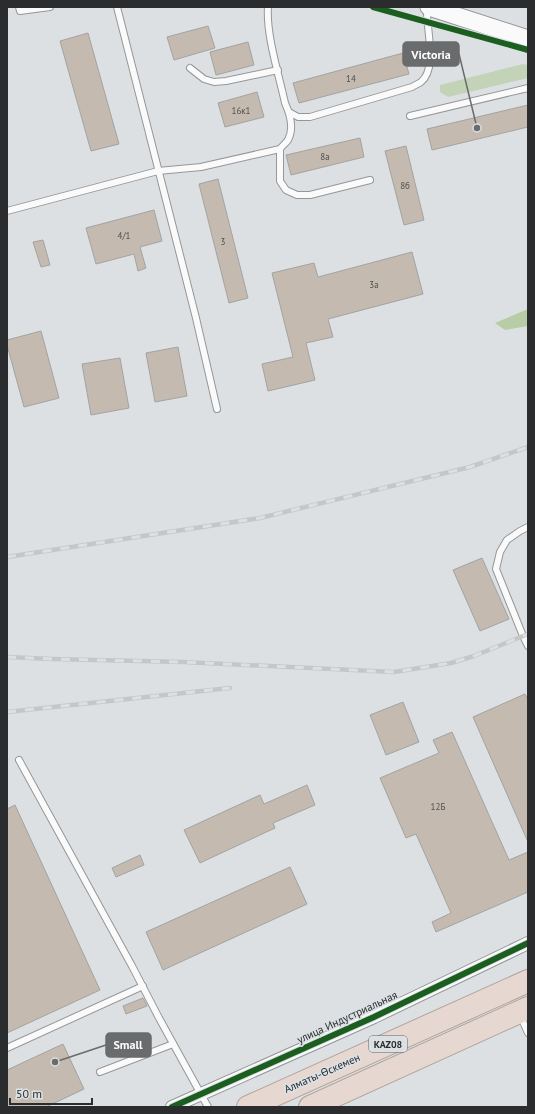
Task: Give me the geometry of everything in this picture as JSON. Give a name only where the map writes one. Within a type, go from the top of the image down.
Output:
[{"type":"highway","name":"Алматы-Өскемен","points":[[248,1107],[528,980]]},
{"type":"highway","name":"KAZ08","points":[[310,1107],[523,1010]]},
{"type":"main road","points":[[428,7],[528,39]]},
{"type":"street","name":"улица Индустриальная","points":[[172,1107],[374,1016],[528,943]]},
{"type":"lane","points":[[19,7],[20,11],[50,7]]},
{"type":"lane","points":[[117,7],[196,318],[216,409]]},
{"type":"lane","points":[[7,211],[158,171],[201,167],[280,149],[288,141],[291,132],[289,112],[285,103],[267,17],[268,7]]},
{"type":"lane","points":[[289,112],[298,117],[310,118],[412,87],[421,82],[429,67],[430,57],[426,18],[428,7]]},
{"type":"lane","points":[[190,68],[204,79],[214,82],[226,81],[278,70]]},
{"type":"lane","points":[[410,116],[528,88]]},
{"type":"lane","points":[[280,149],[280,181],[286,190],[297,195],[310,195],[370,180]]},
{"type":"lane","points":[[528,527],[507,540],[500,552],[496,569],[528,646]]},
{"type":"lane","points":[[19,760],[208,1107]]},
{"type":"lane","points":[[7,1048],[143,986]]},
{"type":"lane","points":[[523,1010],[528,1032]]},
{"type":"lane","points":[[100,1072],[173,1044]]},
{"type":"green space","points":[[523,64],[528,65],[528,78],[448,97],[440,92],[440,85]]},
{"type":"green space","points":[[528,309],[528,326],[505,330],[495,323]]},
{"type":"building","points":[[208,26],[215,48],[174,60],[167,37]]},
{"type":"building","points":[[88,33],[119,144],[91,151],[60,41]]},
{"type":"building","points":[[248,42],[254,65],[216,75],[210,52]]},
{"type":"building","points":[[403,53],[409,74],[299,103],[293,83]]},
{"type":"building","points":[[257,92],[264,117],[225,127],[218,103]]},
{"type":"building","points":[[528,105],[528,127],[432,150],[427,129]]},
{"type":"building","points":[[360,138],[364,157],[291,175],[286,155]]},
{"type":"building","points":[[406,146],[424,220],[404,225],[385,151]]},
{"type":"building","points":[[218,179],[248,298],[229,303],[199,184]]},
{"type":"building","points":[[154,210],[162,241],[140,247],[146,268],[138,271],[134,254],[96,264],[86,228]]},
{"type":"building","points":[[43,240],[50,265],[41,267],[33,242]]},
{"type":"building","points":[[412,252],[423,294],[328,319],[333,337],[306,343],[315,380],[268,391],[262,364],[293,357],[272,273],[314,263],[318,277]]},
{"type":"building","points":[[41,331],[59,398],[24,407],[7,345],[7,340]]},
{"type":"building","points":[[178,347],[187,396],[155,402],[146,353]]},
{"type":"building","points":[[120,358],[129,408],[91,415],[82,364]]},
{"type":"building","points":[[482,558],[509,619],[480,631],[453,570]]},
{"type":"building","points":[[525,694],[528,700],[528,842],[473,717]]},
{"type":"building","points":[[403,702],[419,742],[386,755],[370,715]]},
{"type":"building","points":[[452,732],[509,860],[528,852],[528,892],[436,932],[432,922],[451,913],[416,834],[406,838],[380,778],[439,753],[433,740]]},
{"type":"building","points":[[307,785],[315,805],[273,823],[275,828],[200,863],[184,830],[260,795],[264,804]]},
{"type":"building","points":[[15,805],[100,990],[7,1033],[7,809]]},
{"type":"building","points":[[140,855],[144,865],[116,877],[112,868]]},
{"type":"building","points":[[290,867],[307,904],[163,970],[146,932]]},
{"type":"building","points":[[143,998],[147,1006],[126,1014],[123,1006]]},
{"type":"building","points":[[63,1044],[84,1089],[46,1107],[7,1107],[7,1070]]},
{"type":"railway","points":[[7,557],[260,518],[470,467],[528,447]]},
{"type":"railway","points":[[7,657],[183,662],[394,672],[451,663],[474,656],[528,634]]},
{"type":"railway","points":[[7,712],[230,688]]},
{"type":"cycle path","points":[[373,7],[528,50]]},
{"type":"cycle path","points":[[172,1107],[374,1017],[528,943]]},
{"type":"place","name":"Victoria","points":[[477,128]]},
{"type":"place","name":"Small","points":[[55,1062]]}]
